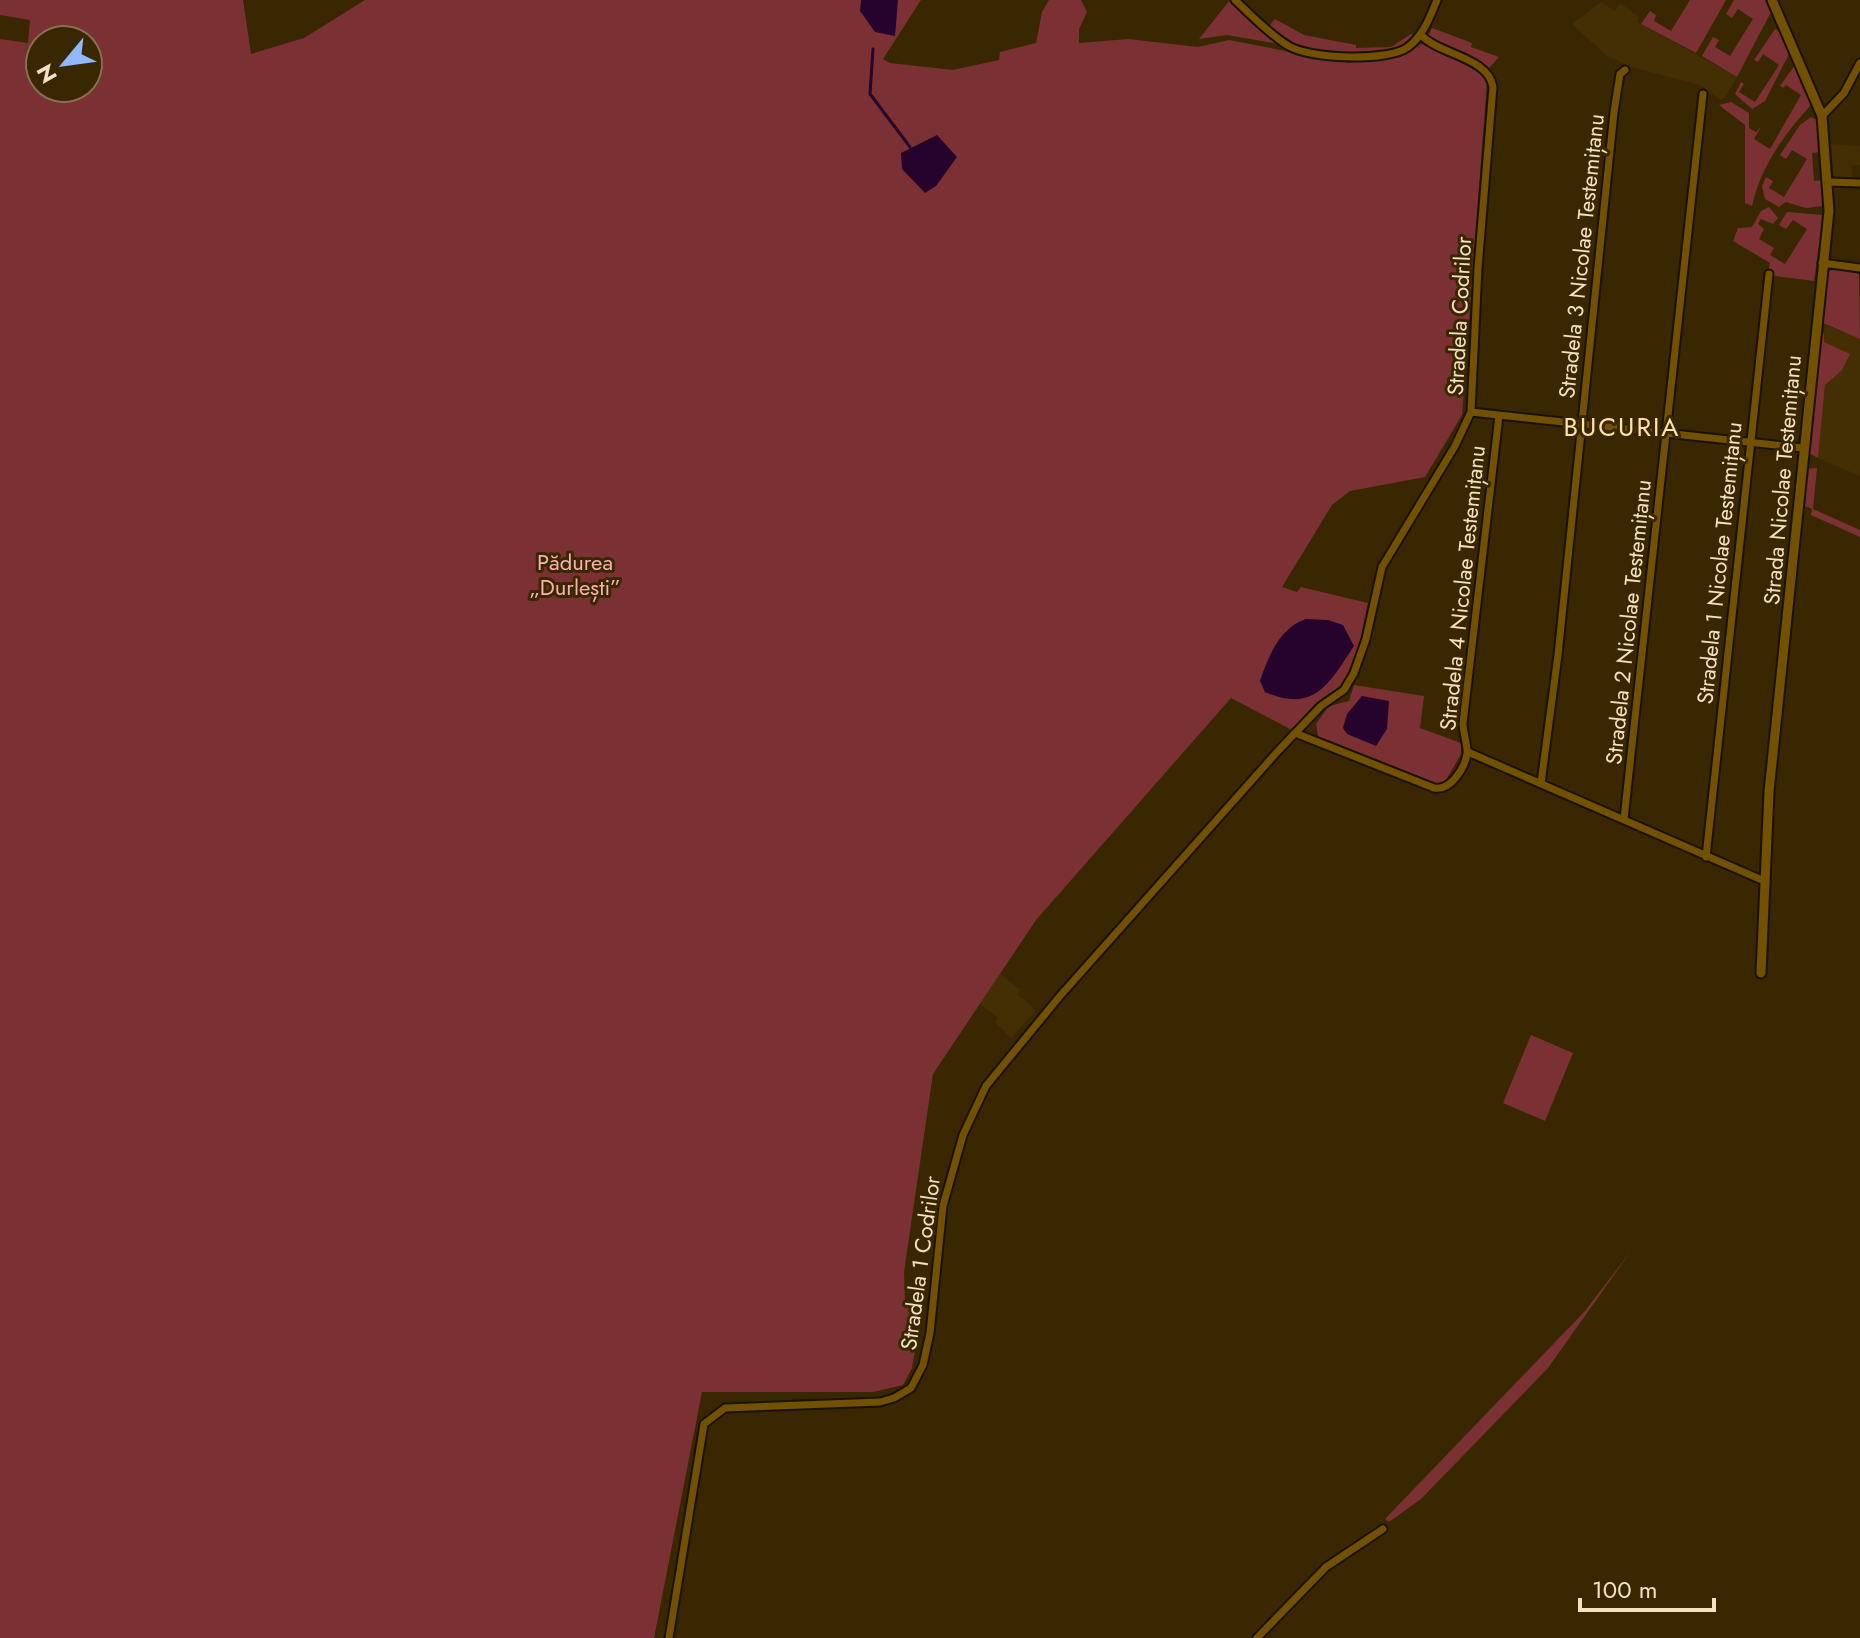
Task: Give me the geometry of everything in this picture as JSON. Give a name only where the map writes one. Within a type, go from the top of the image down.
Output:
[{"type":"street","points":[[1235,0],[1288,47],[1354,57],[1407,49],[1421,35],[1437,0]]},
{"type":"street","name":"Strada Nicolae Testemițanu","points":[[1761,973],[1762,880],[1828,182],[1822,116],[1772,0]]},
{"type":"street","name":"Stradela Codrilor","points":[[1295,733],[1349,683],[1366,639],[1382,567],[1455,446],[1471,412],[1493,87],[1483,68],[1432,46],[1421,35]]},
{"type":"street","points":[[1822,116],[1844,93],[1859,67]]},
{"type":"street","name":"Stradela 3 Nicolae Testemițanu","points":[[1541,783],[1614,112],[1620,74],[1625,70]]},
{"type":"street","name":"Stradela 2 Nicolae Testemițanu","points":[[1624,819],[1703,94]]},
{"type":"street","points":[[1828,182],[1860,183]]},
{"type":"street","points":[[1822,263],[1860,268]]},
{"type":"street","name":"Stradela 1 Nicolae Testemițanu","points":[[1706,857],[1769,274]]},
{"type":"street","points":[[1471,412],[1803,448]]},
{"type":"street","name":"Stradela 4 Nicolae Testemițanu","points":[[1295,733],[1439,789],[1451,784],[1468,752],[1463,723],[1499,416]]},
{"type":"street","name":"Stradela 1 Codrilor","points":[[669,1638],[704,1424],[725,1408],[880,1402],[911,1388],[927,1351],[939,1226],[951,1173],[979,1097],[1060,996],[1295,733]]},
{"type":"street","points":[[1468,752],[1762,880]]},
{"type":"street","points":[[1257,1638],[1326,1567],[1383,1529]]},
{"type":"shaded area","points":[[861,0],[898,0],[895,36],[875,32],[860,11]]},
{"type":"shaded area","points":[[1601,2],[1615,11],[1620,3],[1639,17],[1637,22],[1737,77],[1725,97],[1721,100],[1700,85],[1631,67],[1606,55],[1572,24]]},
{"type":"shaded area","points":[[937,135],[957,157],[936,186],[925,193],[902,169],[901,153]]},
{"type":"shaded area","points":[[1831,144],[1860,146],[1860,165],[1852,165],[1852,180],[1834,179]]},
{"type":"shaded area","points":[[1825,325],[1860,339],[1860,476],[1818,458],[1825,385],[1818,383]]},
{"type":"shaded area","points":[[1306,619],[1328,620],[1343,625],[1354,646],[1328,682],[1309,697],[1282,698],[1265,692],[1260,681],[1271,653],[1289,629]]},
{"type":"shaded area","points":[[1362,696],[1389,701],[1387,729],[1376,746],[1347,734],[1343,728],[1347,714]]},
{"type":"shaded area","points":[[1000,974],[1021,990],[1017,994],[1036,1010],[1011,1038],[995,1022],[998,1018],[980,1004]]},
{"type":"green space","name":"Pădurea „Durlești”","points":[[0,0],[243,0],[251,54],[304,38],[365,0],[921,0],[883,59],[890,63],[953,70],[999,60],[1000,52],[1036,43],[1042,12],[1049,0],[1081,0],[1087,12],[1079,29],[1079,43],[1128,39],[1198,47],[1229,40],[1348,63],[1400,57],[1422,44],[1481,72],[1487,81],[1462,415],[1425,477],[1350,491],[1332,505],[1282,587],[1297,592],[1301,587],[1368,603],[1359,646],[1343,684],[1315,704],[1292,730],[1231,698],[1036,920],[933,1074],[904,1272],[905,1301],[923,1303],[912,1368],[903,1385],[873,1392],[702,1392],[654,1638],[0,1638],[0,39],[24,42],[24,104],[104,104],[104,24],[30,24],[30,20],[0,15]]},
{"type":"green space","points":[[1230,0],[1280,44],[1227,35],[1199,39]]},
{"type":"green space","points":[[1690,0],[1726,0],[1696,53],[1641,24],[1650,11],[1656,15],[1654,21],[1671,31]]},
{"type":"green space","points":[[1734,0],[1765,0],[1771,12],[1737,77],[1702,56],[1713,37],[1719,40],[1715,47],[1730,56],[1753,19],[1738,9],[1732,18],[1726,14]]},
{"type":"green space","points":[[1275,19],[1304,35],[1356,45],[1356,48],[1391,47],[1411,34],[1414,37],[1403,45],[1375,54],[1328,54],[1300,47],[1288,40],[1269,26]]},
{"type":"green space","points":[[1432,28],[1499,57],[1489,68],[1432,44],[1427,38]]},
{"type":"green space","points":[[1775,29],[1780,30],[1789,54],[1765,101],[1752,109],[1735,94],[1741,82],[1744,84],[1739,92],[1755,102],[1779,65],[1763,54],[1758,62],[1754,60]]},
{"type":"green space","points":[[1795,65],[1812,104],[1775,151],[1761,177],[1752,206],[1745,203],[1745,125],[1719,105],[1731,102],[1749,113],[1749,128],[1756,132],[1761,127],[1754,139],[1770,149],[1801,95],[1786,85],[1783,88],[1780,86]]},
{"type":"green space","points":[[1811,117],[1817,120],[1820,152],[1812,153],[1814,181],[1822,180],[1823,206],[1806,208],[1786,202],[1779,207],[1765,199],[1762,186],[1766,177],[1773,181],[1769,188],[1784,197],[1807,159],[1792,150],[1786,159],[1780,155],[1800,125]]},
{"type":"green space","points":[[1769,207],[1778,218],[1773,224],[1761,219],[1758,224],[1764,229],[1759,239],[1774,248],[1770,255],[1785,264],[1807,229],[1793,220],[1786,229],[1779,225],[1787,212],[1823,215],[1814,281],[1767,275],[1770,263],[1733,241],[1738,228],[1752,227],[1761,211]]},
{"type":"green space","points":[[1835,269],[1859,274],[1860,339],[1823,323],[1829,271]]},
{"type":"green space","points":[[1824,333],[1824,342],[1850,354],[1842,370],[1825,385],[1818,458],[1809,453],[1816,353],[1819,337]]},
{"type":"green space","points":[[1817,468],[1813,509],[1860,530],[1860,537],[1811,515],[1812,509],[1805,506],[1806,469]]},
{"type":"green space","points":[[1354,685],[1424,696],[1420,728],[1461,743],[1461,754],[1445,782],[1439,784],[1318,736],[1316,724],[1329,706],[1349,701]]},
{"type":"green space","points":[[1531,1035],[1573,1053],[1545,1121],[1503,1103]]},
{"type":"green space","points":[[1631,1251],[1548,1368],[1421,1499],[1389,1522],[1385,1519],[1585,1311]]},
{"type":"waterway","points":[[873,49],[870,94],[910,147]]},
{"type":"district","name":"BUCURIA","points":[[1622,427]]}]
